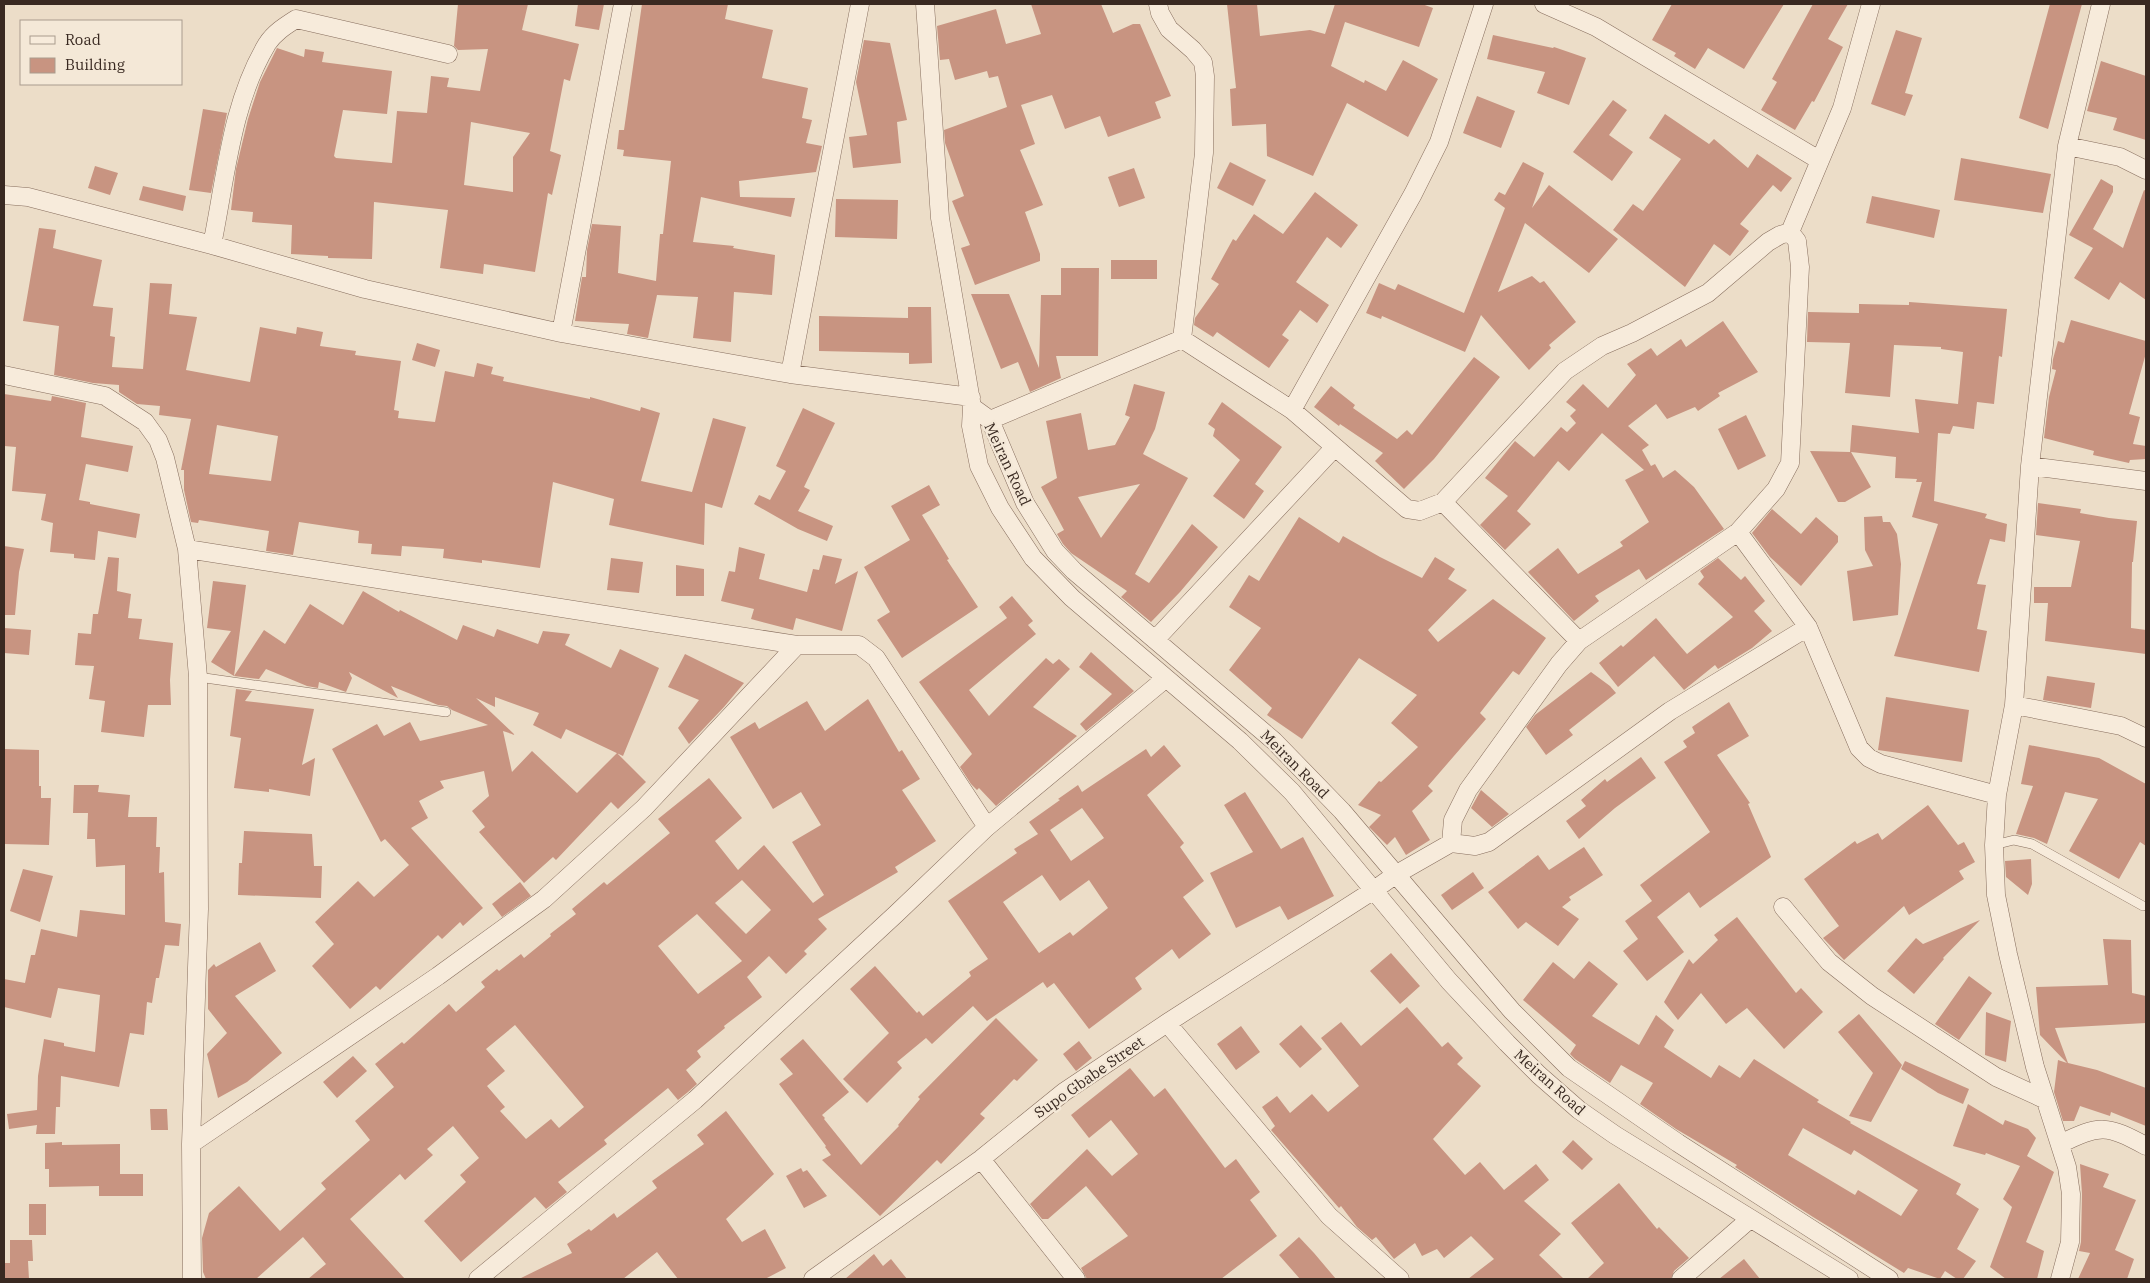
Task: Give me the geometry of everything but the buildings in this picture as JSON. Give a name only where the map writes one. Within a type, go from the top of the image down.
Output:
[{"type":"street","points":[[561,333],[622,4]]},
{"type":"street","points":[[790,374],[860,4]]},
{"type":"street","points":[[4,195],[28,197],[212,245],[365,288],[561,333],[790,374],[971,402],[940,218],[925,4]]},
{"type":"street","points":[[1158,4],[1160,13],[1169,29],[1193,50],[1203,62],[1204,153],[1197,228],[1182,339]]},
{"type":"street","points":[[1292,410],[1413,194],[1439,142],[1484,4]]},
{"type":"street","points":[[1544,4],[1596,27],[1819,160]]},
{"type":"street","points":[[1790,232],[1842,108],[1871,4]]},
{"type":"street","points":[[2060,1279],[2070,1242],[2071,1194],[2067,1167],[2044,1099],[2010,963],[1996,895],[1994,845],[1997,795],[2014,705],[2030,466],[2067,146],[2102,4]]},
{"type":"street","points":[[212,245],[240,104],[268,43],[280,29],[296,20],[448,54]]},
{"type":"street","points":[[2067,146],[2120,157],[2146,170]]},
{"type":"street","points":[[1182,339],[1292,410],[1407,509],[1420,511],[1443,502],[1565,371],[1602,346],[1632,333],[1708,293],[1768,242],[1790,232]]},
{"type":"street","points":[[1790,232],[1797,241],[1800,267],[1790,462],[1784,477],[1776,489],[1738,532],[1579,641],[1559,664],[1468,790],[1453,820],[1451,843],[1476,846],[1489,842],[1670,711],[1808,627]]},
{"type":"street","points":[[990,420],[1182,339]]},
{"type":"street","points":[[4,374],[105,396],[146,422],[158,440],[165,458],[187,549],[198,676],[199,909],[191,1144],[192,1279]]},
{"type":"street","name":"Meiran Road","points":[[971,402],[990,420],[1025,503],[1055,551],[1074,571],[1274,741],[1342,811],[1512,1011],[1569,1068],[1678,1143],[1889,1279]]},
{"type":"street","name":"Meiran Road","points":[[971,402],[971,426],[979,466],[1000,508],[1033,558],[1072,598],[1240,741],[1292,792],[1449,981],[1532,1069],[1572,1104],[1615,1135],[1849,1279]]},
{"type":"street","points":[[1155,640],[1334,448]]},
{"type":"street","points":[[2030,466],[2146,481]]},
{"type":"street","points":[[1443,502],[1579,641]]},
{"type":"street","points":[[1738,532],[1808,627],[1859,748],[1869,758],[1881,764],[1997,795]]},
{"type":"street","points":[[187,549],[797,645],[859,645],[876,658],[987,827]]},
{"type":"street","points":[[191,1144],[438,976],[544,899],[644,808],[797,645]]},
{"type":"street","points":[[478,1279],[724,1074],[987,827],[1166,679]]},
{"type":"street","points":[[2014,705],[2121,726],[2146,738]]},
{"type":"street","name":"Supo Gbabe Street","points":[[813,1279],[981,1159],[1064,1092],[1395,875],[1451,843]]},
{"type":"street","points":[[1783,908],[1829,962],[1872,996],[1996,1077],[2044,1099]]},
{"type":"street","points":[[1167,1023],[1329,1216],[1400,1279]]},
{"type":"street","points":[[2060,1144],[2084,1132],[2103,1129],[2119,1131],[2146,1146]]},
{"type":"street","points":[[981,1159],[1076,1279]]},
{"type":"street","points":[[1681,1279],[1750,1218]]},
{"type":"lane","points":[[198,676],[446,712]]},
{"type":"lane","points":[[1994,845],[2014,840],[2032,844],[2143,906]]}]
